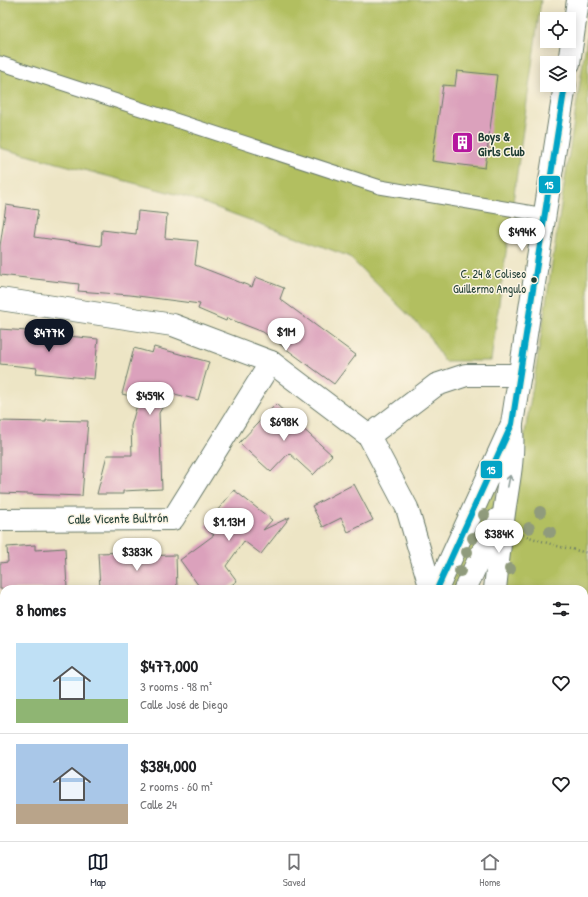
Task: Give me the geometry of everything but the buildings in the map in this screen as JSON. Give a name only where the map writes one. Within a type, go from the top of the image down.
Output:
[{"type":"street","points":[[570,56],[578,0]]},
{"type":"street","points":[[495,585],[505,506],[514,449],[512,424],[564,92]]},
{"type":"street","points":[[0,299],[173,325],[271,362],[369,436],[407,508],[429,585]]},
{"type":"street","name":"Calle Vicente Bultrón","points":[[0,520],[173,519],[271,362]]},
{"type":"street","points":[[369,436],[436,385],[466,374],[520,375]]},
{"type":"street","points":[[439,585],[512,424]]},
{"type":"street","points":[[467,585],[505,506]]},
{"type":"lane","points":[[0,63],[380,187],[546,214]]},
{"type":"path","points":[[521,534],[557,546],[588,553]]},
{"type":"green space","points":[[0,0],[541,0],[491,361],[444,361],[427,333],[348,256],[187,197],[0,148]]},
{"type":"green space","points":[[588,30],[588,585],[501,585],[504,556],[536,368]]},
{"type":"green space","points":[[501,462],[493,512],[460,585],[446,585]]},
{"type":"transit line","name":"15","points":[[439,585],[512,424],[564,92]]},
{"type":"place","name":"Boys & Girls Club","points":[[462,143]]},
{"type":"place","name":"C. 24 & Coliseo Guillermo Angulo","points":[[534,280]]}]
